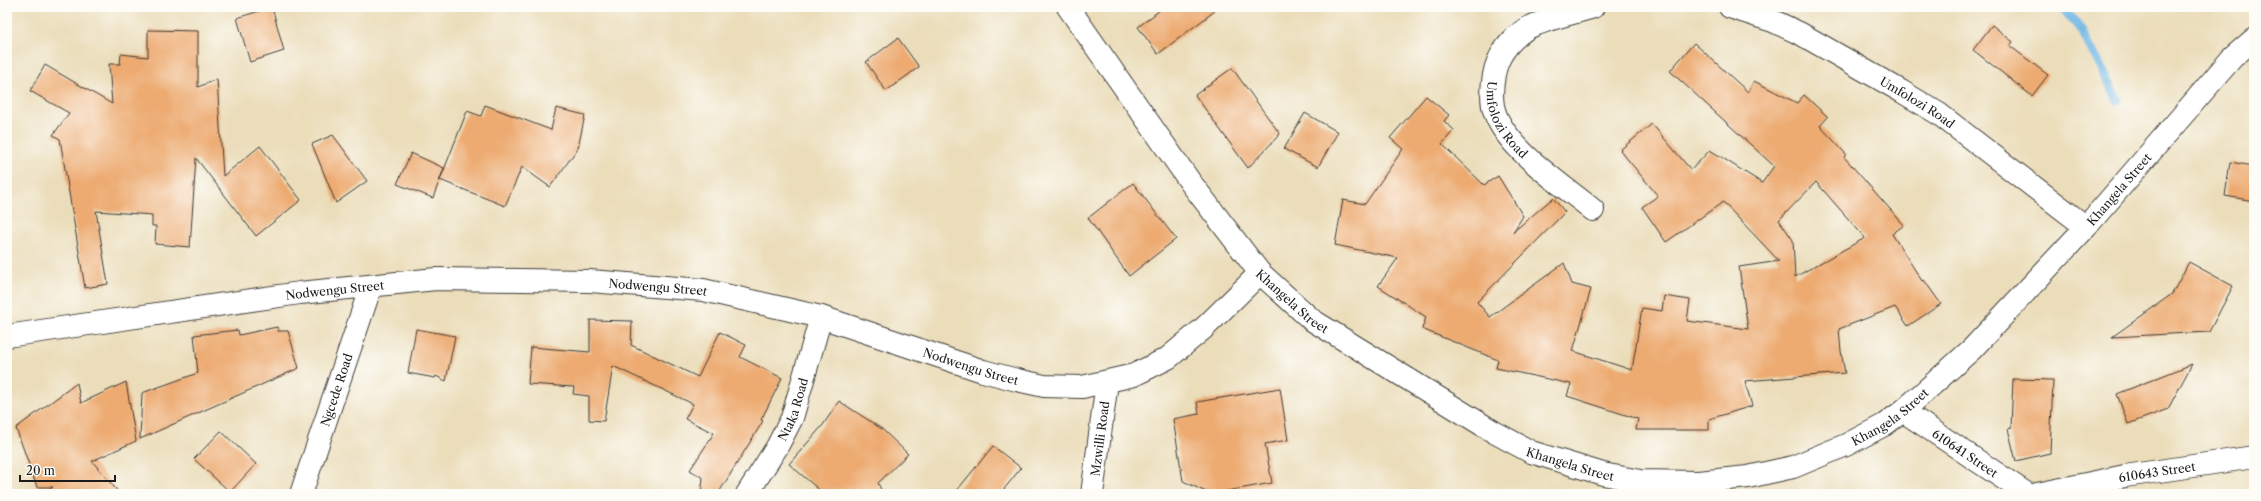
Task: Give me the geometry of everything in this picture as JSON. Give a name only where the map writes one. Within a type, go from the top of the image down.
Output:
[{"type":"street","name":"Khangela Street","points":[[1068,7],[1191,183],[1260,273],[1312,320],[1494,432],[1531,452],[1603,474],[1640,481],[1698,482],[1748,477],[1793,467],[1846,445],[1884,425],[1903,412],[1972,349],[2086,227],[2232,58],[2254,39]]},
{"type":"street","name":"Umfolozi Road","points":[[1593,7],[1528,28],[1514,38],[1504,49],[1495,68],[1492,91],[1494,107],[1503,127],[1513,141],[1529,158],[1593,210]]},
{"type":"street","name":"Umfolozi Road","points":[[1730,7],[1773,21],[1800,34],[1914,99],[1962,132],[2086,227]]},
{"type":"street","name":"Nodwengu Street","points":[[7,336],[300,293],[436,279],[598,282],[703,290],[821,317],[983,371],[1044,386],[1082,387],[1134,375],[1168,358],[1204,328],[1260,273]]},
{"type":"street","name":"Ngcede Road","points":[[301,494],[371,286]]},
{"type":"street","name":"Ntaka Road","points":[[747,494],[774,453],[792,418],[821,317]]},
{"type":"street","name":"Mzwilli Road","points":[[1092,494],[1108,382]]},
{"type":"street","name":"610641 Street","points":[[1903,412],[2027,494]]},
{"type":"street","name":"610643 Street","points":[[2037,494],[2125,476],[2254,458]]},
{"type":"building","points":[[272,7],[284,51],[250,62],[237,18]]},
{"type":"building","points":[[1164,7],[1220,7],[1158,54],[1138,27]]},
{"type":"building","points":[[1992,25],[2013,42],[2010,46],[2048,75],[2032,96],[1973,50]]},
{"type":"building","points":[[148,30],[198,31],[198,87],[217,79],[223,176],[260,146],[301,200],[256,236],[196,158],[190,247],[155,244],[156,226],[152,226],[152,215],[96,211],[108,284],[85,288],[60,139],[53,135],[69,113],[30,91],[45,65],[112,104],[109,64],[120,64],[121,54],[148,57]]},
{"type":"building","points":[[898,38],[919,67],[886,91],[866,62]]},
{"type":"building","points":[[1694,43],[1748,92],[1754,81],[1797,103],[1804,95],[1828,117],[1820,126],[1846,154],[1844,157],[1904,225],[1892,234],[1922,281],[1924,280],[1941,304],[1908,326],[1895,307],[1839,329],[1845,373],[1745,381],[1752,406],[1709,419],[1709,430],[1636,430],[1638,419],[1567,396],[1571,384],[1496,368],[1498,360],[1422,329],[1426,317],[1378,286],[1398,258],[1335,245],[1343,200],[1365,204],[1403,149],[1390,138],[1426,96],[1449,115],[1444,121],[1454,130],[1442,144],[1484,185],[1498,176],[1523,216],[1513,232],[1553,198],[1565,212],[1477,302],[1490,317],[1564,263],[1572,284],[1591,289],[1573,351],[1632,370],[1642,308],[1662,311],[1664,296],[1690,300],[1687,321],[1748,329],[1739,267],[1779,261],[1723,202],[1666,242],[1642,207],[1658,196],[1620,150],[1652,124],[1691,170],[1710,150],[1762,183],[1774,166],[1670,71]],"holes":[[[1816,182],[1865,238],[1795,277],[1793,240],[1779,220]]]},
{"type":"building","points":[[1232,68],[1280,134],[1248,168],[1195,95]]},
{"type":"building","points":[[485,105],[551,130],[556,108],[585,115],[578,148],[550,187],[522,167],[505,206],[440,180],[467,111],[481,116]]},
{"type":"building","points":[[1305,113],[1338,132],[1318,167],[1284,149]]},
{"type":"building","points":[[333,135],[367,181],[336,203],[312,144]]},
{"type":"building","points":[[411,153],[444,168],[433,198],[397,184]]},
{"type":"building","points":[[2230,162],[2254,166],[2254,201],[2225,196]]},
{"type":"building","points":[[1133,183],[1176,239],[1129,276],[1088,218]]},
{"type":"building","points":[[2189,262],[2233,286],[2209,332],[2112,337],[2172,294]]},
{"type":"building","points":[[590,320],[632,321],[631,345],[698,377],[720,332],[746,345],[740,357],[782,378],[761,420],[763,421],[718,494],[701,494],[703,478],[690,470],[714,433],[685,419],[693,404],[613,366],[604,421],[589,420],[589,396],[573,394],[574,387],[528,384],[531,347],[590,352]]},
{"type":"building","points":[[277,327],[278,331],[288,331],[299,368],[140,439],[142,393],[198,373],[194,335],[238,330],[239,335]]},
{"type":"building","points":[[416,329],[455,336],[446,381],[436,376],[435,378],[408,373]]},
{"type":"building","points":[[2192,364],[2168,409],[2128,424],[2117,394]]},
{"type":"building","points":[[2013,379],[2053,380],[2050,453],[2016,461],[2008,429],[2011,428]]},
{"type":"building","points":[[126,382],[136,441],[92,461],[120,494],[45,494],[53,487],[37,487],[16,428],[77,383],[81,403]]},
{"type":"building","points":[[1280,388],[1288,440],[1265,444],[1272,483],[1210,494],[1183,481],[1173,419],[1199,414],[1197,402]]},
{"type":"building","points":[[839,401],[882,429],[908,454],[878,483],[883,494],[824,494],[789,464],[823,425]]},
{"type":"building","points":[[221,431],[256,464],[230,492],[194,459]]},
{"type":"building","points":[[993,446],[1021,468],[1000,494],[954,494]]},
{"type":"waterway","points":[[2062,7],[2082,31],[2118,100]]}]
